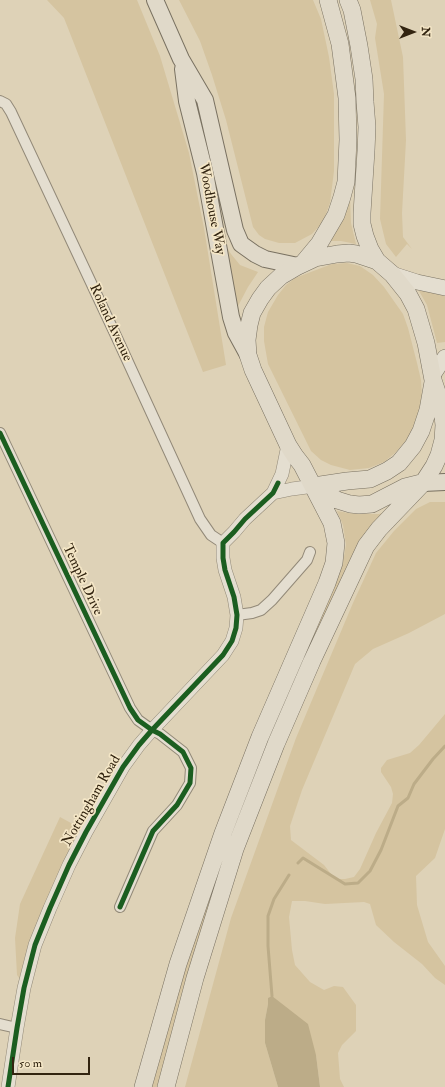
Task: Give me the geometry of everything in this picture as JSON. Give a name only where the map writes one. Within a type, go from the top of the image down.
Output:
[{"type":"highway","points":[[300,264],[319,244],[336,215],[346,182],[348,140],[347,98],[340,44],[328,0]]},
{"type":"highway","points":[[348,0],[352,10],[359,46],[365,94],[366,139],[362,224],[365,236],[377,261]]},
{"type":"highway","points":[[143,1087],[178,964],[223,833],[260,737],[327,583],[334,563],[336,543],[332,523],[314,486],[288,445],[253,370],[248,355],[247,340],[252,313],[268,288],[281,276],[300,264],[327,255],[349,253],[356,254],[377,261],[392,274],[408,294],[416,309],[426,343],[433,378],[443,409],[443,440],[434,466],[423,483],[383,524],[366,546],[312,661],[276,744],[235,849],[195,978],[166,1087]]},
{"type":"highway","points":[[314,486],[370,479],[387,471],[399,463],[413,446],[421,430],[428,410],[433,378]]},
{"type":"highway","points":[[302,465],[331,478],[347,481]]},
{"type":"highway","points":[[314,486],[337,500],[359,505],[372,504],[405,487],[423,483]]},
{"type":"main road","name":"Woodhouse Way","points":[[155,0],[181,59],[205,100],[235,230],[241,244],[265,259],[300,264]]},
{"type":"main road","name":"Woodhouse Way","points":[[181,59],[187,101],[205,173],[231,317],[236,333],[248,355]]},
{"type":"main road","points":[[392,274],[417,282],[445,288]]},
{"type":"main road","points":[[433,378],[445,357]]},
{"type":"main road","points":[[423,483],[445,482]]},
{"type":"street","name":"Roland Avenue","points":[[0,101],[6,104],[11,112],[200,519],[211,536],[223,543]]},
{"type":"street","name":"Temple Drive","points":[[0,433],[130,708],[138,720],[160,734],[183,752],[191,768],[190,783],[177,805],[154,832],[120,907]]},
{"type":"street","points":[[223,543],[245,519],[273,493],[282,474],[288,445]]},
{"type":"street","points":[[273,493],[314,486]]},
{"type":"street","name":"Nottingham Road","points":[[8,1087],[24,988],[34,945],[86,832],[123,767],[139,745],[223,656],[232,641],[236,628],[237,615],[234,597],[225,570],[223,543]]},
{"type":"street","points":[[237,615],[261,610],[272,600],[307,560],[310,552]]},
{"type":"street","points":[[0,1024],[17,1028]]},
{"type":"shaded area","points":[[47,0],[137,0],[160,56],[189,153],[204,228],[226,365],[203,372],[64,18]]},
{"type":"shaded area","points":[[179,0],[313,0],[321,19],[329,57],[334,94],[334,171],[330,203],[323,222],[312,234],[295,243],[279,243],[265,239],[259,235],[253,227],[226,120],[212,75],[200,41]]},
{"type":"shaded area","points":[[370,0],[391,0],[403,57],[406,140],[402,213],[403,237],[412,249],[407,244],[396,257],[386,244],[380,219],[384,94],[375,38],[377,24]]},
{"type":"shaded area","points":[[350,198],[351,223],[356,244],[341,241],[327,241],[340,223]]},
{"type":"shaded area","points":[[225,249],[228,249],[240,265],[258,272],[237,308]]},
{"type":"shaded area","points":[[347,263],[360,266],[373,275],[384,287],[403,314],[421,380],[422,397],[414,428],[405,442],[395,453],[384,462],[369,468],[350,470],[331,465],[321,460],[311,451],[268,364],[264,341],[264,327],[268,312],[286,285],[295,278],[332,264]]},
{"type":"shaded area","points":[[421,290],[445,296],[445,342],[437,343],[427,305],[419,291]]},
{"type":"shaded area","points":[[430,502],[445,502],[445,614],[409,633],[373,649],[355,664],[302,790],[290,826],[291,840],[324,865],[335,879],[354,877],[360,869],[376,833],[392,803],[393,794],[391,787],[381,772],[381,768],[387,760],[410,753],[419,745],[445,714],[445,829],[435,858],[416,876],[417,905],[428,942],[445,966],[445,985],[435,978],[422,964],[394,942],[376,925],[370,904],[364,902],[325,904],[292,901],[289,917],[295,965],[310,982],[324,990],[334,986],[343,987],[356,1005],[356,1031],[342,1045],[338,1053],[340,1079],[344,1087],[320,1087],[316,1055],[283,1006],[272,997],[268,998],[265,1020],[265,1043],[278,1087],[185,1087],[231,918],[296,738],[353,603],[376,553],[394,531],[416,509]]},
{"type":"shaded area","points":[[337,511],[354,514],[382,513],[370,531],[291,694],[159,1087],[147,1087],[225,842],[343,562],[346,545],[343,525]]},
{"type":"shaded area","points":[[60,817],[80,828],[29,943],[20,979],[17,975],[15,938],[20,904]]},
{"type":"shaded area","points":[[272,996],[308,1024],[316,1055],[320,1087],[278,1087],[265,1043],[265,1020],[268,998]]},
{"type":"waterway","points":[[298,863],[303,858],[345,884],[358,883],[370,871],[381,850],[398,806],[408,798],[414,784],[445,746]]},
{"type":"waterway","points":[[272,996],[268,946],[268,916],[274,899],[289,875]]},
{"type":"cycle path","points":[[0,433],[130,708],[138,720],[160,734],[183,752],[191,768],[190,783],[177,805],[153,831],[120,907]]},
{"type":"cycle path","points":[[8,1087],[24,988],[35,945],[69,865],[123,767],[139,745],[223,655],[232,641],[236,628],[237,615],[234,597],[225,570],[223,543],[245,519],[273,493],[278,483]]}]
